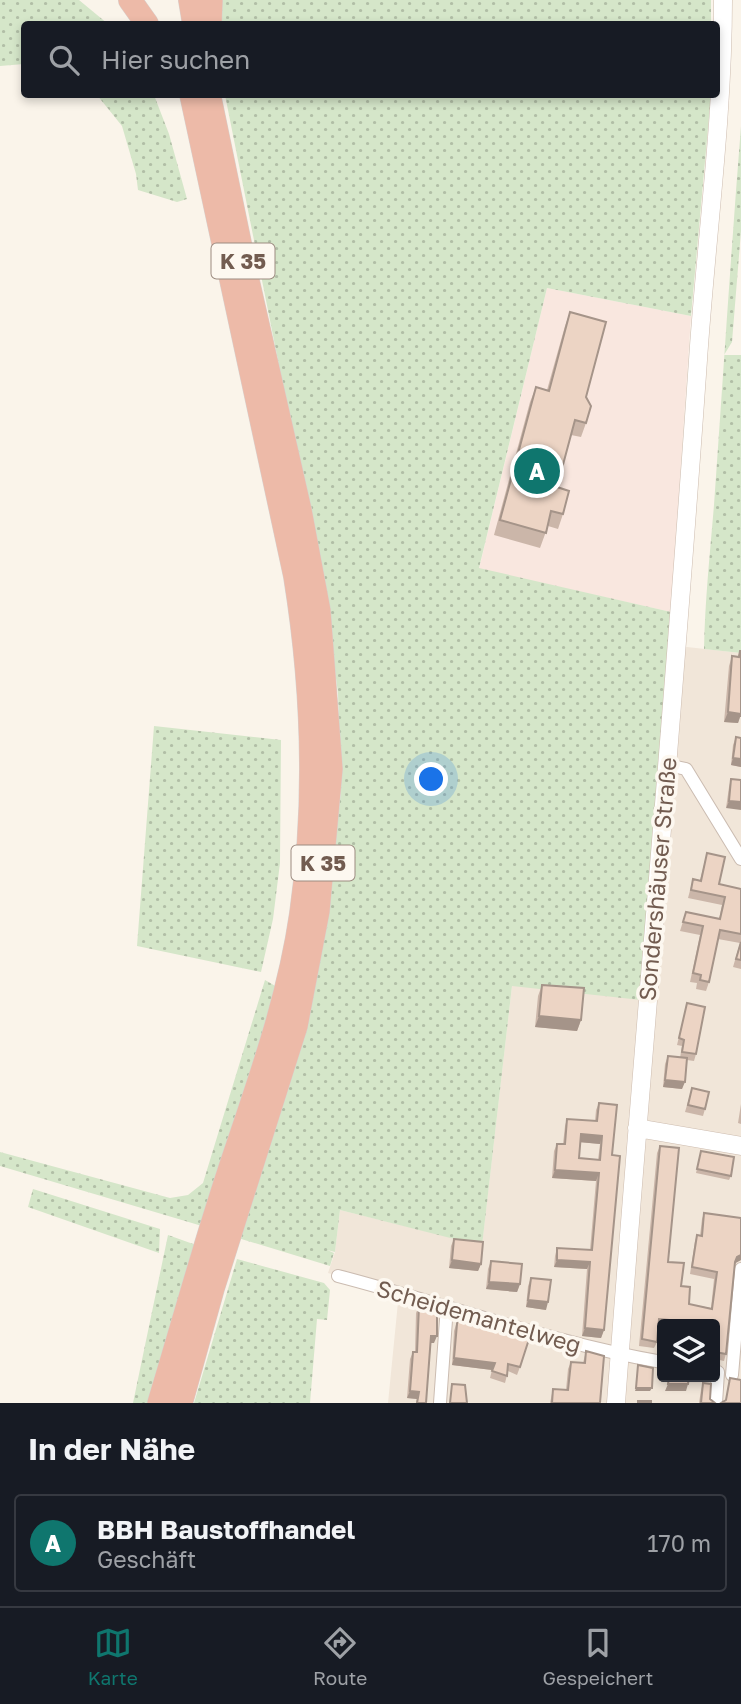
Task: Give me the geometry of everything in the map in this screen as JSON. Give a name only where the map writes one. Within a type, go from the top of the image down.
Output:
[{"type":"highway","points":[[130,0],[144,21]]},
{"type":"highway","points":[[174,0],[178,21]]},
{"type":"highway","points":[[190,0],[194,21]]},
{"type":"highway","points":[[209,21],[211,0]]},
{"type":"highway","points":[[185,98],[195,119]]},
{"type":"highway","points":[[192,98],[195,119]]},
{"type":"highway","name":"K 35","points":[[159,1403],[296,1026],[318,911],[331,769],[319,611],[300,510],[210,98]]},
{"type":"highway","name":"K 35","points":[[181,1403],[204,1284],[288,982],[301,915],[307,863],[313,762],[306,641],[295,576],[195,119]]},
{"type":"street","name":"Sondershäuser Straße","points":[[616,1403],[719,115],[723,0]]},
{"type":"street","points":[[667,765],[686,769],[741,859]]},
{"type":"street","points":[[637,1128],[741,1146]]},
{"type":"street","points":[[736,1376],[741,1269]]},
{"type":"street","name":"Scheidemantelweg","points":[[338,1276],[540,1335],[657,1361]]},
{"type":"street","points":[[440,1403],[447,1306]]},
{"type":"street","points":[[716,1382],[716,1403]]},
{"type":"shaded area","points":[[547,288],[691,316],[671,612],[479,569]]},
{"type":"shaded area","points":[[669,645],[741,653],[741,1403],[388,1403],[399,1292],[328,1273],[335,1252],[340,1210],[482,1245],[512,986]]},
{"type":"green space","points":[[0,0],[79,0],[104,21],[21,21],[21,64],[0,66]]},
{"type":"green space","points":[[218,0],[711,0],[711,21],[218,21]]},
{"type":"green space","points":[[99,98],[155,98],[169,134],[187,199],[177,202],[138,190],[122,126]]},
{"type":"green space","points":[[226,98],[711,98],[691,316],[547,288],[479,568],[671,612],[641,1000],[512,986],[482,1246],[340,1210],[335,1252],[327,1250],[334,1253],[330,1266],[238,1238],[328,903],[341,791],[338,693],[325,596]]},
{"type":"green space","points":[[741,126],[741,231],[732,342],[724,354]]},
{"type":"green space","points":[[724,355],[741,355],[741,653],[704,649]]},
{"type":"green space","points":[[154,726],[281,740],[280,863],[273,919],[261,972],[137,946]]},
{"type":"green space","points":[[265,980],[277,987],[202,1226],[0,1166],[0,1152],[170,1198],[188,1195],[203,1183]]},
{"type":"green space","points":[[33,1189],[160,1229],[159,1253],[28,1207]]},
{"type":"green space","points":[[168,1235],[196,1245],[149,1403],[133,1403]]},
{"type":"green space","points":[[237,1259],[324,1283],[330,1290],[327,1320],[317,1319],[310,1403],[194,1403]]},
{"type":"building","points":[[570,312],[606,322],[586,397],[591,406],[586,423],[575,420],[557,487],[569,491],[563,514],[551,511],[546,533],[500,520],[536,387],[549,391]]},
{"type":"building","points":[[740,651],[741,714],[728,712],[732,656],[739,657]]},
{"type":"building","points":[[736,737],[741,738],[741,759],[733,758]]},
{"type":"building","points":[[731,779],[741,780],[741,802],[729,801]]},
{"type":"building","points":[[707,853],[725,857],[719,884],[741,889],[741,934],[720,930],[709,982],[700,980],[701,975],[693,973],[703,926],[683,922],[686,912],[720,919],[725,897],[691,890],[693,879],[701,881]]},
{"type":"building","points":[[741,942],[741,960],[736,959]]},
{"type":"building","points":[[542,985],[584,988],[581,1020],[539,1016]]},
{"type":"building","points":[[687,1003],[705,1007],[696,1054],[682,1052],[684,1040],[679,1038]]},
{"type":"building","points":[[668,1056],[687,1058],[685,1082],[665,1080]]},
{"type":"building","points":[[692,1088],[709,1092],[705,1109],[688,1105]]},
{"type":"building","points":[[599,1103],[617,1105],[612,1155],[620,1156],[604,1330],[585,1328],[590,1262],[557,1260],[557,1248],[592,1250],[599,1173],[555,1170],[557,1144],[565,1144],[567,1119],[597,1121]],"holes":[[[581,1134],[602,1136],[600,1160],[579,1158]]]},
{"type":"building","points":[[660,1146],[679,1148],[668,1262],[684,1263],[681,1286],[690,1287],[689,1304],[712,1309],[717,1272],[692,1267],[697,1235],[702,1236],[704,1213],[741,1218],[741,1255],[735,1262],[726,1354],[720,1353],[720,1319],[657,1319],[657,1342],[642,1339]]},
{"type":"building","points":[[701,1151],[734,1157],[731,1176],[697,1169]]},
{"type":"building","points":[[454,1239],[483,1242],[481,1264],[452,1260]]},
{"type":"building","points":[[491,1261],[522,1264],[520,1284],[489,1282]]},
{"type":"building","points":[[531,1278],[551,1280],[548,1302],[528,1300]]},
{"type":"building","points":[[419,1306],[437,1312],[437,1336],[431,1336],[426,1403],[417,1403],[419,1392],[410,1391],[413,1352],[417,1352]]},
{"type":"building","points":[[460,1312],[530,1336],[520,1367],[508,1364],[507,1376],[492,1371],[495,1363],[454,1358]]},
{"type":"building","points":[[586,1351],[604,1356],[600,1403],[552,1403],[553,1389],[568,1390],[571,1362],[585,1363]]},
{"type":"building","points":[[638,1365],[653,1368],[652,1388],[636,1388]]},
{"type":"building","points":[[730,1378],[741,1380],[741,1403],[721,1403],[726,1400]]},
{"type":"building","points":[[668,1382],[688,1382],[688,1384]]},
{"type":"building","points":[[703,1383],[711,1384],[710,1399],[715,1403],[701,1403]]},
{"type":"building","points":[[452,1384],[465,1385],[467,1403],[450,1403]]},
{"type":"place","name":"BBH Baustoffhandel","points":[[537,471]]}]
